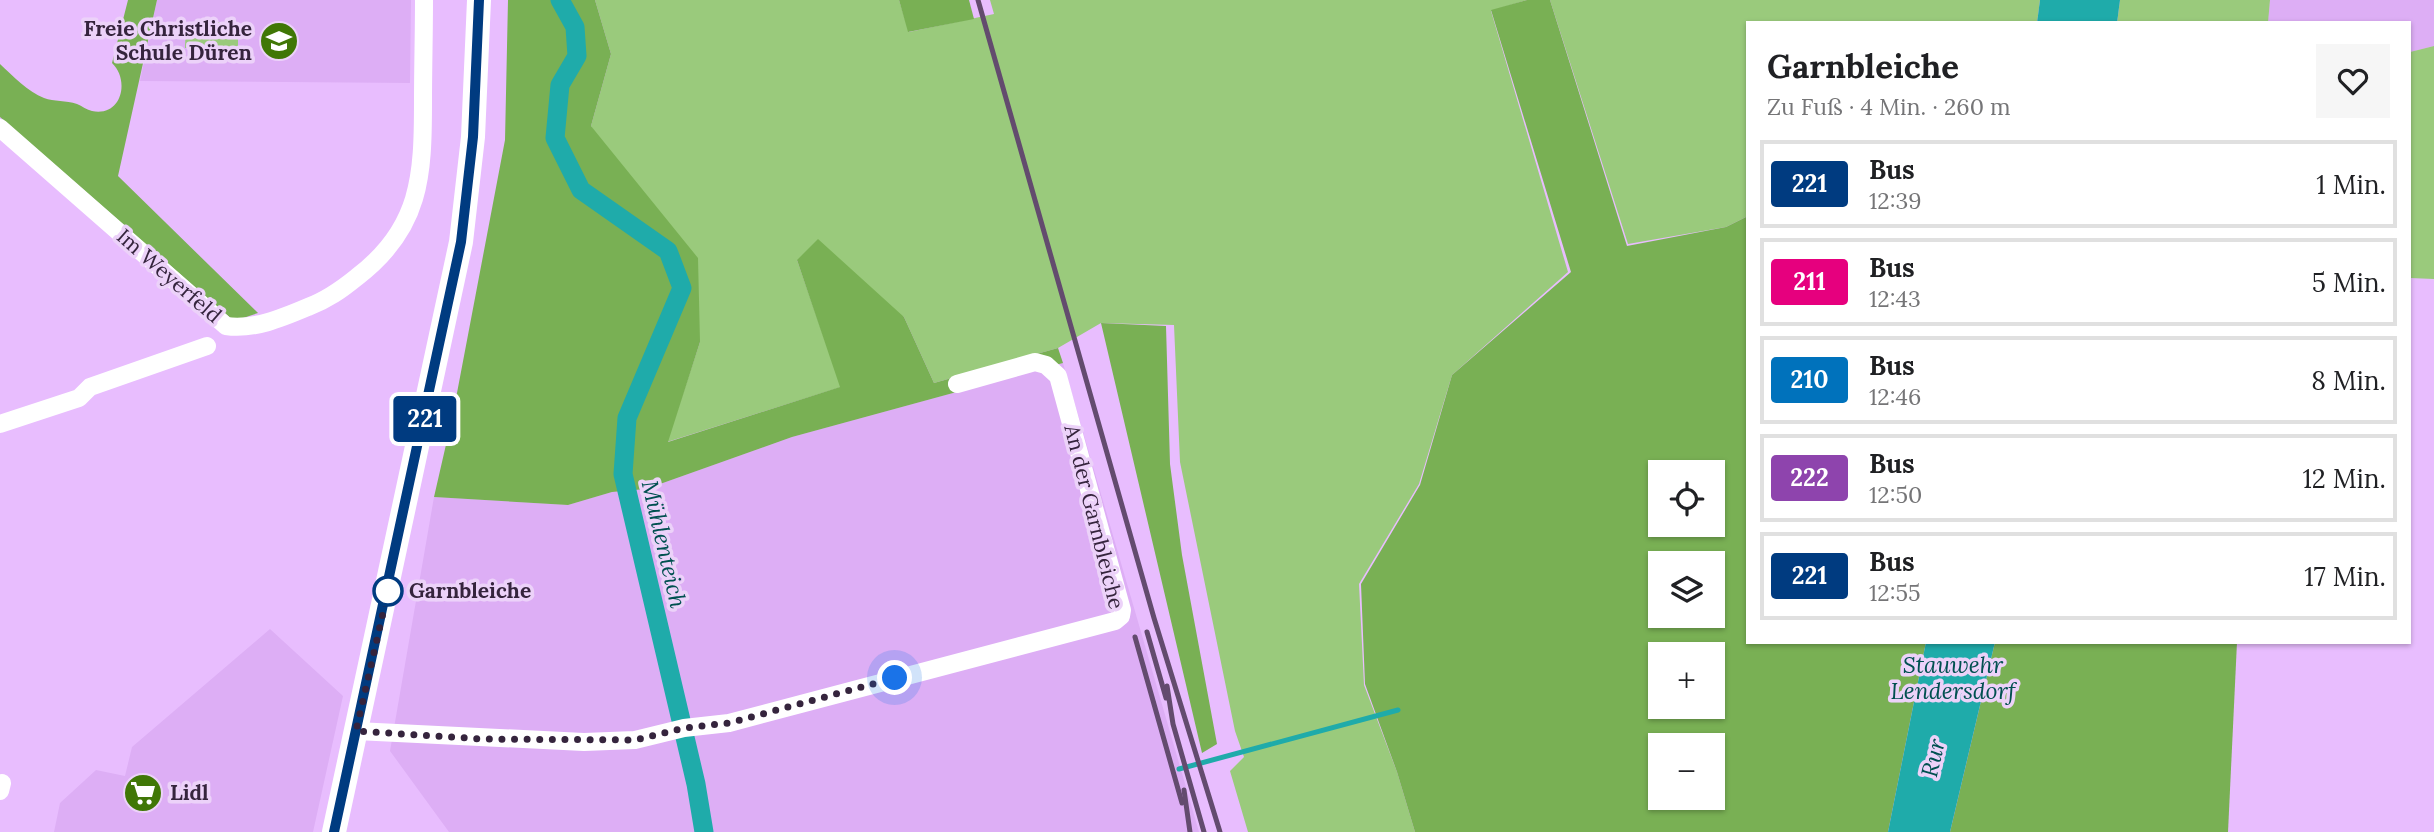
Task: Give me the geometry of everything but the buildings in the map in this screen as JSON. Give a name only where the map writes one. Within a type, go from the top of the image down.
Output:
[{"type":"main road","points":[[334,832],[461,242],[473,137],[479,0]]},
{"type":"street","name":"Im Weyerfeld","points":[[0,128],[226,326],[240,328],[278,319],[328,299],[376,263],[393,244],[410,216],[423,164],[424,0]]},
{"type":"street","points":[[0,424],[79,398],[90,387],[207,346]]},
{"type":"street","name":"An der Garnbleiche","points":[[356,731],[584,742],[635,740],[671,730],[710,727],[1115,621],[1121,616],[1058,376],[1046,365],[1035,362],[957,384]]},
{"type":"shaded area","points":[[128,0],[157,0],[118,176],[258,313],[234,321],[0,117],[0,64],[26,88],[44,98],[73,103],[92,111],[102,111],[116,103],[120,96],[121,79],[112,63]]},
{"type":"shaded area","name":"Freie Christliche Schule Düren","points":[[157,0],[411,0],[410,83],[140,81]]},
{"type":"shaded area","points":[[508,0],[595,0],[611,54],[591,126],[698,258],[700,342],[668,442],[840,387],[797,260],[818,239],[904,317],[934,383],[1058,348],[1063,363],[792,437],[646,489],[612,492],[568,505],[434,497],[453,414],[505,140]]},
{"type":"shaded area","points":[[595,0],[899,0],[909,32],[994,14],[990,0],[1527,0],[1491,11],[1568,272],[1452,375],[1419,484],[1359,584],[1364,685],[1397,772],[1415,832],[1248,832],[1230,771],[1244,757],[1235,731],[1180,462],[1174,325],[1101,323],[1058,348],[934,383],[904,317],[797,260],[841,387],[667,442],[700,342],[591,126],[611,54]]},
{"type":"shaded area","points":[[899,0],[969,0],[974,19],[908,32]]},
{"type":"shaded area","points":[[1527,0],[1550,0],[1627,246],[1726,227],[1746,217],[1746,644],[1926,644],[1888,832],[1415,832],[1397,772],[1365,684],[1361,584],[1420,485],[1452,375],[1571,272],[1491,10]]},
{"type":"shaded area","points":[[1550,0],[2040,0],[2037,21],[1746,21],[1746,217],[1726,227],[1628,244]]},
{"type":"shaded area","points":[[2120,0],[2270,0],[2268,21],[2117,21]]},
{"type":"shaded area","points":[[2270,0],[2434,0],[2434,46],[2411,52],[2411,21],[2268,21]]},
{"type":"shaded area","points":[[186,22],[238,22],[238,49],[185,48]]},
{"type":"shaded area","points":[[2434,46],[2434,279],[2411,278],[2411,52]]},
{"type":"shaded area","points":[[1101,323],[1166,326],[1170,464],[1182,555],[1217,744],[1202,753]]},
{"type":"shaded area","points":[[1063,363],[1199,832],[449,832],[390,751],[434,497],[568,505],[612,492],[646,489],[792,437]]},
{"type":"shaded area","points":[[270,629],[343,696],[313,832],[54,832],[60,803],[96,770],[125,776],[132,747]]},
{"type":"shaded area","points":[[1995,644],[2237,644],[2228,832],[1950,832]]},
{"type":"water","points":[[2040,0],[2120,0],[2117,21],[2037,21]]},
{"type":"water","name":"Stauwehr Lendersdorf","points":[[1926,644],[1995,644],[1950,832],[1888,832]]},
{"type":"waterway","name":"Mühlenteich","points":[[560,0],[575,27],[577,56],[560,85],[555,138],[581,190],[668,251],[682,288],[627,418],[623,474],[696,784],[704,832]]},
{"type":"waterway","points":[[1179,769],[1398,710]]},
{"type":"railway","points":[[978,0],[1154,618],[1220,832]]},
{"type":"railway","points":[[1147,632],[1166,698]]},
{"type":"railway","points":[[1135,637],[1182,803]]},
{"type":"railway","points":[[1167,686],[1173,724],[1204,832]]},
{"type":"railway","points":[[1184,790],[1190,832]]},
{"type":"bus line","name":"221","points":[[334,832],[395,560],[461,242],[473,137],[479,0]]},
{"type":"place","name":"Freie Christliche Schule Düren","points":[[279,41]]},
{"type":"place","name":"Garnbleiche","points":[[388,591]]},
{"type":"place","name":"Lidl","points":[[143,793]]},
{"type":"route","points":[[388,591],[356,731],[482,739],[584,742],[635,740],[671,730],[729,723],[895,678]]},
{"type":"water label","name":"Rur","points":[[1933,758]]}]
